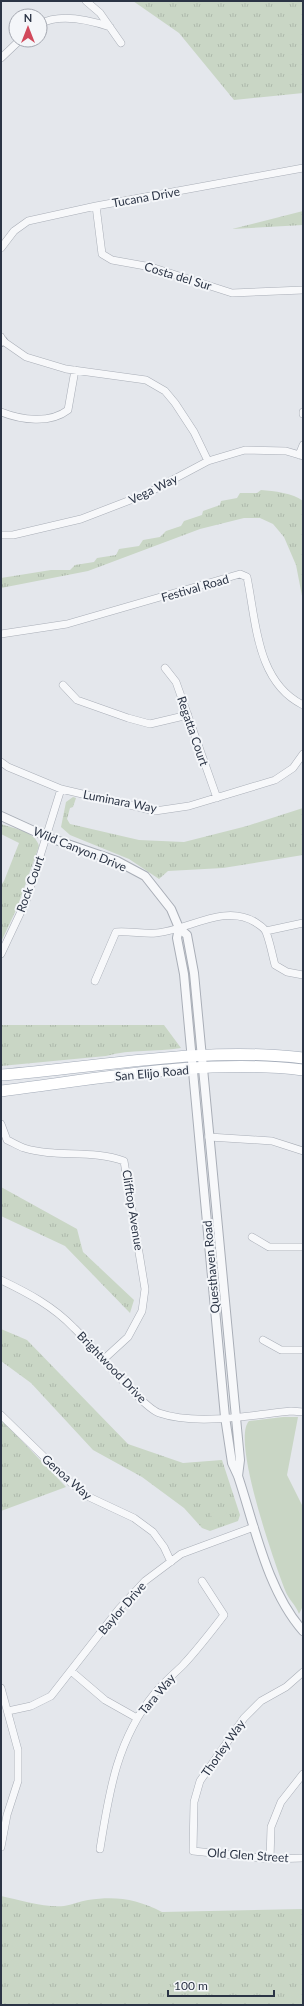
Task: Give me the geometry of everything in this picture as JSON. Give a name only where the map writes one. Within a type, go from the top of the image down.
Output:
[{"type":"main road","name":"San Elijo Road","points":[[1,1074],[196,1056],[277,1055],[303,1058]]},
{"type":"main road","name":"San Elijo Road","points":[[1,1091],[115,1076],[197,1068],[251,1066],[303,1070]]},
{"type":"street","points":[[86,1],[100,13],[120,43]]},
{"type":"street","points":[[48,22],[68,19],[91,21],[110,27]]},
{"type":"street","points":[[1,58],[12,48]]},
{"type":"street","name":"Tucana Drive","points":[[1,248],[14,231],[28,221],[96,206],[303,168]]},
{"type":"street","name":"Costa del Sur","points":[[96,206],[102,254],[112,260],[151,267],[232,293],[303,290]]},
{"type":"street","points":[[2,340],[26,357],[75,370],[146,380],[164,391],[175,403],[194,432],[208,460]]},
{"type":"street","points":[[1,412],[17,418],[46,418],[63,414],[68,410],[75,370]]},
{"type":"street","points":[[301,455],[303,445]]},
{"type":"street","name":"Vega Way","points":[[1,535],[13,535],[81,519],[146,494],[208,460],[245,450],[286,451],[301,455]]},
{"type":"street","name":"Festival Road","points":[[1,634],[67,624],[240,574],[247,576],[254,623],[265,661],[281,688],[303,705]]},
{"type":"street","name":"Regatta Court","points":[[165,668],[176,682],[217,798]]},
{"type":"street","points":[[63,685],[77,700],[150,724],[188,715]]},
{"type":"street","name":"Luminara Way","points":[[1,762],[8,767],[61,789],[155,811],[189,806],[275,780],[293,768],[303,754]]},
{"type":"street","name":"Rock Court","points":[[1,954],[26,901],[61,789]]},
{"type":"street","name":"Wild Canyon Drive","points":[[1,816],[47,837],[117,861],[145,876],[171,909],[179,928],[187,935],[191,950],[196,1056]]},
{"type":"street","points":[[95,981],[116,932],[133,931],[156,933],[179,928],[211,918],[247,917],[262,926],[266,931],[275,965],[287,972],[303,975]]},
{"type":"street","points":[[266,931],[303,923]]},
{"type":"street","name":"Questhaven Road","points":[[196,1056],[225,1417],[232,1463],[238,1476],[272,1581],[293,1620],[303,1632]]},
{"type":"street","name":"Questhaven Road","points":[[197,1068],[209,1137],[240,1460],[238,1476]]},
{"type":"street","name":"Clifftop Avenue","points":[[1,1124],[7,1140],[23,1148],[52,1152],[112,1156],[124,1161],[145,1289],[142,1311],[128,1337],[104,1359]]},
{"type":"street","points":[[209,1137],[272,1141],[303,1151]]},
{"type":"street","points":[[252,1237],[269,1247],[303,1247]]},
{"type":"street","name":"Brightwood Drive","points":[[1,1280],[48,1305],[74,1327],[141,1399],[158,1413],[184,1419],[303,1412]]},
{"type":"street","points":[[263,1340],[281,1350],[303,1350]]},
{"type":"street","name":"Genoa Way","points":[[1,1415],[71,1483],[87,1496],[134,1518],[153,1532],[164,1547],[171,1562]]},
{"type":"street","name":"Baylor Drive","points":[[8,1711],[31,1706],[51,1696],[119,1609],[145,1581],[181,1554],[254,1527]]},
{"type":"street","name":"Tara Way","points":[[100,1849],[109,1792],[122,1750],[137,1718],[156,1692],[184,1663],[224,1615],[202,1581]]},
{"type":"street","points":[[71,1671],[105,1700],[137,1718]]},
{"type":"street","name":"Thorley Way","points":[[193,1852],[194,1802],[200,1781],[244,1718],[261,1701],[286,1687],[303,1672]]},
{"type":"street","points":[[1,1688],[18,1750],[18,1782],[7,1815],[1,1847]]},
{"type":"street","points":[[270,1859],[271,1827],[281,1802],[303,1774]]},
{"type":"street","name":"Old Glen Street","points":[[193,1852],[270,1859],[303,1858]]},
{"type":"green space","points":[[133,1],[303,1],[303,93],[234,100],[179,33]]},
{"type":"green space","points":[[303,211],[303,225],[232,229]]},
{"type":"green space","points":[[261,490],[289,494],[303,501],[303,601],[296,565],[284,537],[273,524],[260,518],[244,518],[200,529],[88,571],[1,588],[1,578],[51,570],[70,570],[75,565],[94,562],[97,558],[116,555],[119,549],[139,546],[143,540],[160,537],[166,531],[181,526],[184,521],[202,515],[203,511],[220,505],[221,501],[237,498],[240,493],[257,493]]},
{"type":"green space","points":[[73,797],[76,798],[73,807],[70,808],[67,819],[70,824],[139,840],[184,842],[247,826],[303,808],[303,855],[223,868],[168,871],[159,879],[129,859],[70,835],[61,827],[66,802]]},
{"type":"green space","points":[[1,824],[24,831],[37,841],[39,846],[17,908],[1,942],[1,885],[19,843],[1,834]]},
{"type":"green space","points":[[1,1025],[164,1025],[181,1048],[134,1051],[106,1056],[1,1066]]},
{"type":"green space","points":[[1,1187],[77,1229],[83,1252],[134,1300],[130,1313],[65,1246],[1,1216]]},
{"type":"green space","points":[[1,1329],[27,1340],[128,1444],[183,1463],[222,1460],[240,1515],[238,1521],[210,1531],[202,1528],[184,1508],[142,1477],[93,1450],[31,1383],[1,1361]]},
{"type":"green space","points":[[283,1417],[298,1417],[287,1475],[303,1507],[303,1606],[299,1614],[286,1593],[264,1530],[256,1503],[246,1452],[245,1433],[249,1421]]},
{"type":"green space","points":[[1,1419],[66,1487],[1,1511]]},
{"type":"green space","points":[[222,1507],[227,1514],[214,1521],[210,1514]]},
{"type":"green space","points":[[1,1896],[49,1906],[67,1905],[82,1901],[108,1898],[135,1901],[162,1912],[303,1909],[303,2005],[1,2005]]}]
